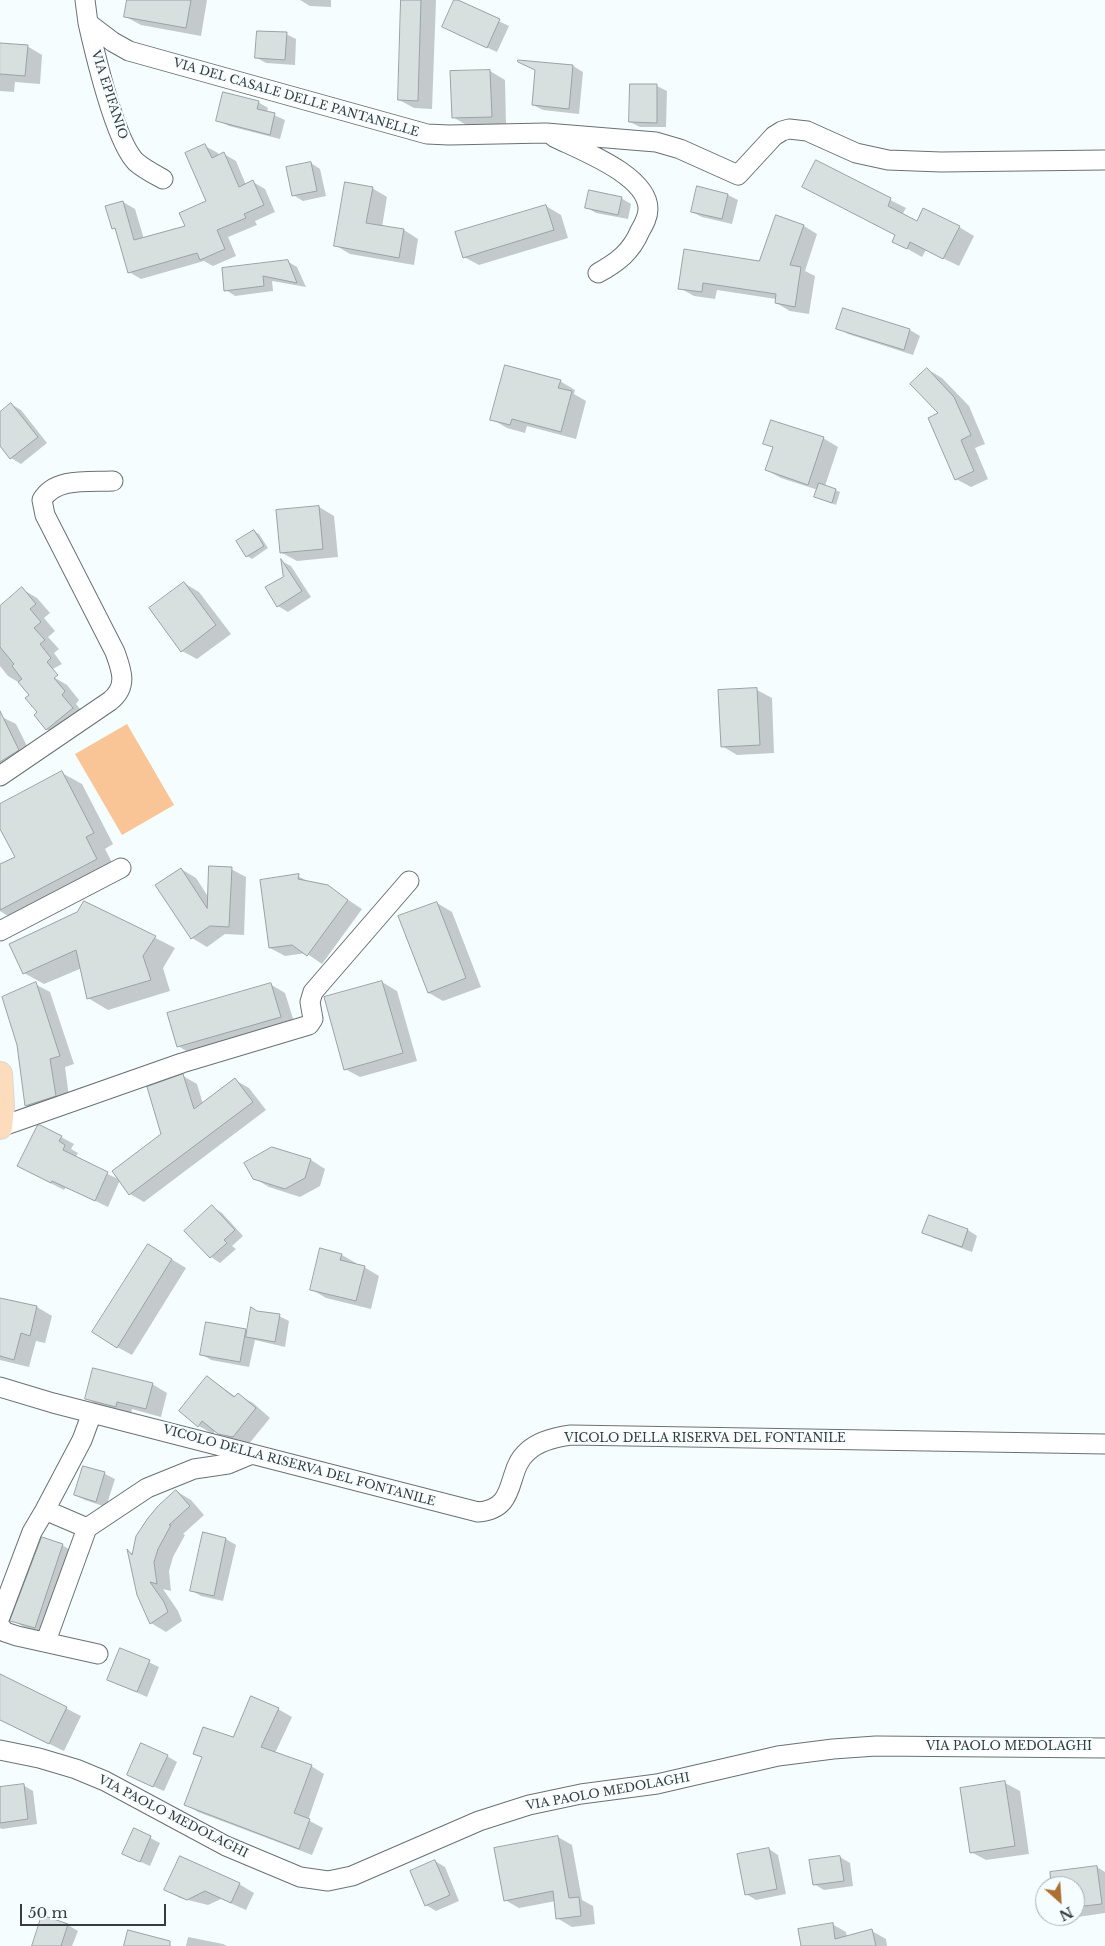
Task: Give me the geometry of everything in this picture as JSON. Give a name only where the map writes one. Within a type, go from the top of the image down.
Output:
[{"type":"main road","points":[[0,1074],[2,1105],[0,1127]]},
{"type":"street","points":[[85,0],[88,23]]},
{"type":"street","name":"VIA DEL CASALE DELLE PANTANELLE","points":[[88,23],[113,42],[138,54],[420,133],[441,135],[546,133],[656,142],[680,148],[738,174],[777,134],[786,129],[795,128],[856,152],[888,160],[941,162],[1105,160]]},
{"type":"street","name":"VIA EPIFANIO","points":[[88,23],[110,106],[127,149],[136,162],[162,179]]},
{"type":"street","points":[[546,133],[620,171],[636,183],[647,202],[646,219],[631,248],[618,262],[598,273]]},
{"type":"street","points":[[0,776],[110,701],[120,690],[123,683],[115,652],[45,515],[42,500],[48,491],[59,485],[113,481]]},
{"type":"street","points":[[0,931],[121,868]]},
{"type":"street","points":[[0,1127],[182,1063],[309,1025],[313,1019],[310,1002],[313,992],[410,881]]},
{"type":"street","name":"VICOLO DELLA RISERVA DEL FONTANILE","points":[[0,1387],[37,1399],[478,1512],[497,1506],[506,1498],[518,1464],[526,1452],[543,1442],[566,1436],[1105,1444]]},
{"type":"street","points":[[0,1617],[32,1532],[82,1440],[92,1413]]},
{"type":"street","points":[[46,1641],[87,1528],[148,1488],[194,1469],[228,1464],[252,1454]]},
{"type":"street","points":[[45,1510],[87,1528]]},
{"type":"street","points":[[0,1626],[5,1632],[98,1654]]},
{"type":"street","name":"VIA PAOLO MEDOLAGHI","points":[[0,1750],[39,1758],[76,1769],[105,1781],[226,1846],[300,1878],[328,1881],[352,1876],[472,1823],[529,1805],[581,1794],[657,1784],[778,1756],[876,1746],[1105,1748]]},
{"type":"shaded area","points":[[127,724],[174,805],[122,835],[75,754]]},
{"type":"building","points":[[127,0],[191,0],[186,28],[124,17]]},
{"type":"building","points":[[401,0],[421,0],[418,101],[398,100]]},
{"type":"building","points":[[454,0],[458,0],[500,19],[487,48],[442,27]]},
{"type":"building","points":[[257,31],[287,32],[285,60],[255,58]]},
{"type":"building","points":[[0,43],[28,45],[25,76],[0,74]]},
{"type":"building","points":[[518,60],[573,65],[569,109],[532,105],[535,70],[518,62]]},
{"type":"building","points":[[490,70],[492,117],[452,118],[450,71]]},
{"type":"building","points":[[630,84],[657,84],[657,123],[629,122]]},
{"type":"building","points":[[223,92],[259,101],[257,109],[275,113],[270,135],[216,121]]},
{"type":"building","points":[[205,144],[212,158],[224,152],[239,187],[253,180],[264,205],[244,214],[246,218],[217,230],[225,249],[200,260],[197,253],[128,273],[115,228],[112,229],[105,206],[123,201],[134,240],[185,226],[179,213],[206,201],[185,153]]},
{"type":"building","points":[[816,160],[891,198],[888,206],[917,221],[923,208],[960,226],[943,259],[910,242],[907,249],[892,242],[895,235],[802,187]]},
{"type":"building","points":[[311,162],[317,191],[292,196],[286,167]]},
{"type":"building","points":[[345,182],[373,187],[366,223],[404,229],[399,258],[334,246]]},
{"type":"building","points":[[697,186],[728,194],[722,219],[691,212]]},
{"type":"building","points":[[589,190],[622,197],[618,215],[585,208]]},
{"type":"building","points":[[546,205],[554,230],[463,258],[455,232]]},
{"type":"building","points":[[776,215],[804,225],[790,265],[801,267],[795,307],[775,303],[776,294],[703,283],[702,292],[678,289],[684,249],[759,261]]},
{"type":"building","points":[[288,260],[297,283],[263,276],[264,286],[224,291],[222,268]]},
{"type":"building","points":[[843,308],[910,329],[904,350],[836,329]]},
{"type":"building","points":[[505,365],[561,380],[558,388],[572,391],[561,432],[512,419],[510,425],[490,420]]},
{"type":"building","points":[[927,368],[954,397],[971,435],[961,440],[974,471],[955,480],[928,418],[938,413],[910,384]]},
{"type":"building","points":[[11,403],[38,437],[10,459],[0,446],[0,412]]},
{"type":"building","points":[[771,420],[824,437],[808,485],[765,470],[773,447],[763,444]]},
{"type":"building","points":[[819,483],[836,489],[832,503],[814,497]]},
{"type":"building","points":[[319,506],[323,549],[280,553],[276,510]]},
{"type":"building","points":[[254,530],[264,546],[246,557],[236,541]]},
{"type":"building","points":[[281,559],[302,591],[277,607],[265,587],[283,577]]},
{"type":"building","points":[[184,582],[216,625],[181,652],[149,608]]},
{"type":"building","points":[[22,587],[36,604],[30,609],[41,622],[34,628],[45,640],[40,644],[51,658],[47,662],[58,675],[54,678],[65,691],[62,695],[73,708],[46,730],[34,715],[37,712],[25,698],[29,695],[18,682],[22,679],[12,666],[14,664],[0,647],[0,606]]},
{"type":"building","points":[[757,688],[760,745],[721,747],[718,690]]},
{"type":"building","points":[[0,711],[19,750],[0,762]]},
{"type":"building","points":[[62,771],[94,833],[86,837],[97,859],[0,910],[0,864],[15,857],[0,829],[0,804]]},
{"type":"building","points":[[209,866],[232,867],[229,927],[210,926],[191,939],[155,885],[181,868],[207,908]]},
{"type":"building","points":[[299,874],[298,879],[328,885],[348,900],[307,956],[292,945],[269,948],[260,880]]},
{"type":"building","points":[[84,901],[156,936],[143,956],[151,980],[87,999],[76,950],[23,974],[9,944],[77,912]]},
{"type":"building","points":[[437,902],[466,978],[428,993],[398,916]]},
{"type":"building","points":[[382,981],[403,1053],[344,1070],[324,997]]},
{"type":"building","points":[[36,982],[60,1056],[50,1059],[56,1096],[25,1106],[17,1045],[2,997]]},
{"type":"building","points":[[271,983],[281,1017],[177,1047],[167,1013]]},
{"type":"building","points":[[183,1074],[194,1109],[235,1078],[253,1102],[129,1195],[112,1171],[161,1134],[147,1087]]},
{"type":"building","points":[[40,1125],[62,1136],[59,1141],[65,1145],[63,1150],[108,1172],[95,1201],[52,1181],[51,1183],[17,1166],[37,1126]]},
{"type":"building","points":[[272,1147],[311,1159],[305,1178],[285,1189],[253,1179],[244,1163]]},
{"type":"building","points":[[212,1205],[235,1230],[224,1240],[227,1243],[210,1258],[184,1231]]},
{"type":"building","points":[[929,1215],[968,1229],[962,1247],[922,1233]]},
{"type":"building","points":[[148,1244],[172,1259],[117,1348],[92,1332]]},
{"type":"building","points":[[320,1248],[342,1254],[340,1260],[365,1266],[356,1301],[310,1290]]},
{"type":"building","points":[[0,1298],[37,1306],[30,1336],[21,1333],[14,1360],[0,1356]]},
{"type":"building","points":[[251,1307],[257,1311],[280,1314],[275,1342],[246,1337]]},
{"type":"building","points":[[206,1322],[246,1329],[240,1362],[200,1355]]},
{"type":"building","points":[[93,1368],[153,1383],[146,1409],[117,1402],[116,1407],[85,1399]]},
{"type":"building","points":[[207,1376],[234,1397],[238,1393],[256,1408],[233,1437],[218,1434],[202,1421],[198,1427],[179,1411]]},
{"type":"building","points":[[83,1466],[105,1472],[96,1502],[74,1495]]},
{"type":"building","points":[[176,1490],[190,1506],[169,1525],[171,1525],[158,1549],[154,1562],[157,1584],[150,1582],[164,1602],[168,1612],[150,1624],[137,1595],[127,1549],[132,1555],[136,1536],[148,1518]]},
{"type":"building","points":[[203,1532],[226,1538],[214,1596],[190,1591]]},
{"type":"building","points":[[42,1537],[63,1544],[35,1628],[10,1621]]},
{"type":"building","points":[[120,1648],[150,1660],[137,1692],[107,1680]]},
{"type":"building","points":[[0,1674],[67,1707],[49,1744],[0,1720]]},
{"type":"building","points":[[251,1696],[279,1708],[261,1747],[312,1765],[294,1813],[310,1819],[299,1849],[184,1805],[202,1757],[193,1754],[203,1727],[233,1737]]},
{"type":"building","points":[[141,1743],[168,1755],[153,1787],[127,1775]]},
{"type":"building","points":[[1005,1781],[1015,1846],[970,1853],[960,1788]]},
{"type":"building","points":[[24,1784],[28,1819],[0,1823],[0,1787]]},
{"type":"building","points":[[134,1828],[151,1836],[140,1862],[122,1854]]},
{"type":"building","points":[[558,1836],[569,1898],[579,1897],[581,1916],[556,1919],[553,1891],[504,1901],[494,1848]]},
{"type":"building","points":[[769,1848],[777,1889],[745,1895],[737,1854]]},
{"type":"building","points":[[180,1856],[240,1883],[231,1903],[205,1891],[187,1900],[164,1890]]},
{"type":"building","points":[[840,1856],[844,1881],[813,1885],[809,1860]]},
{"type":"building","points":[[435,1860],[450,1895],[425,1906],[410,1871]]},
{"type":"building","points":[[1097,1866],[1102,1904],[1085,1906],[1085,1876],[1050,1876],[1050,1872]]},
{"type":"building","points":[[42,1915],[68,1924],[61,1946],[32,1946]]},
{"type":"building","points":[[833,1923],[835,1939],[872,1929],[876,1946],[801,1946],[798,1929]]},
{"type":"building","points":[[128,1930],[170,1941],[170,1946],[124,1946]]}]
